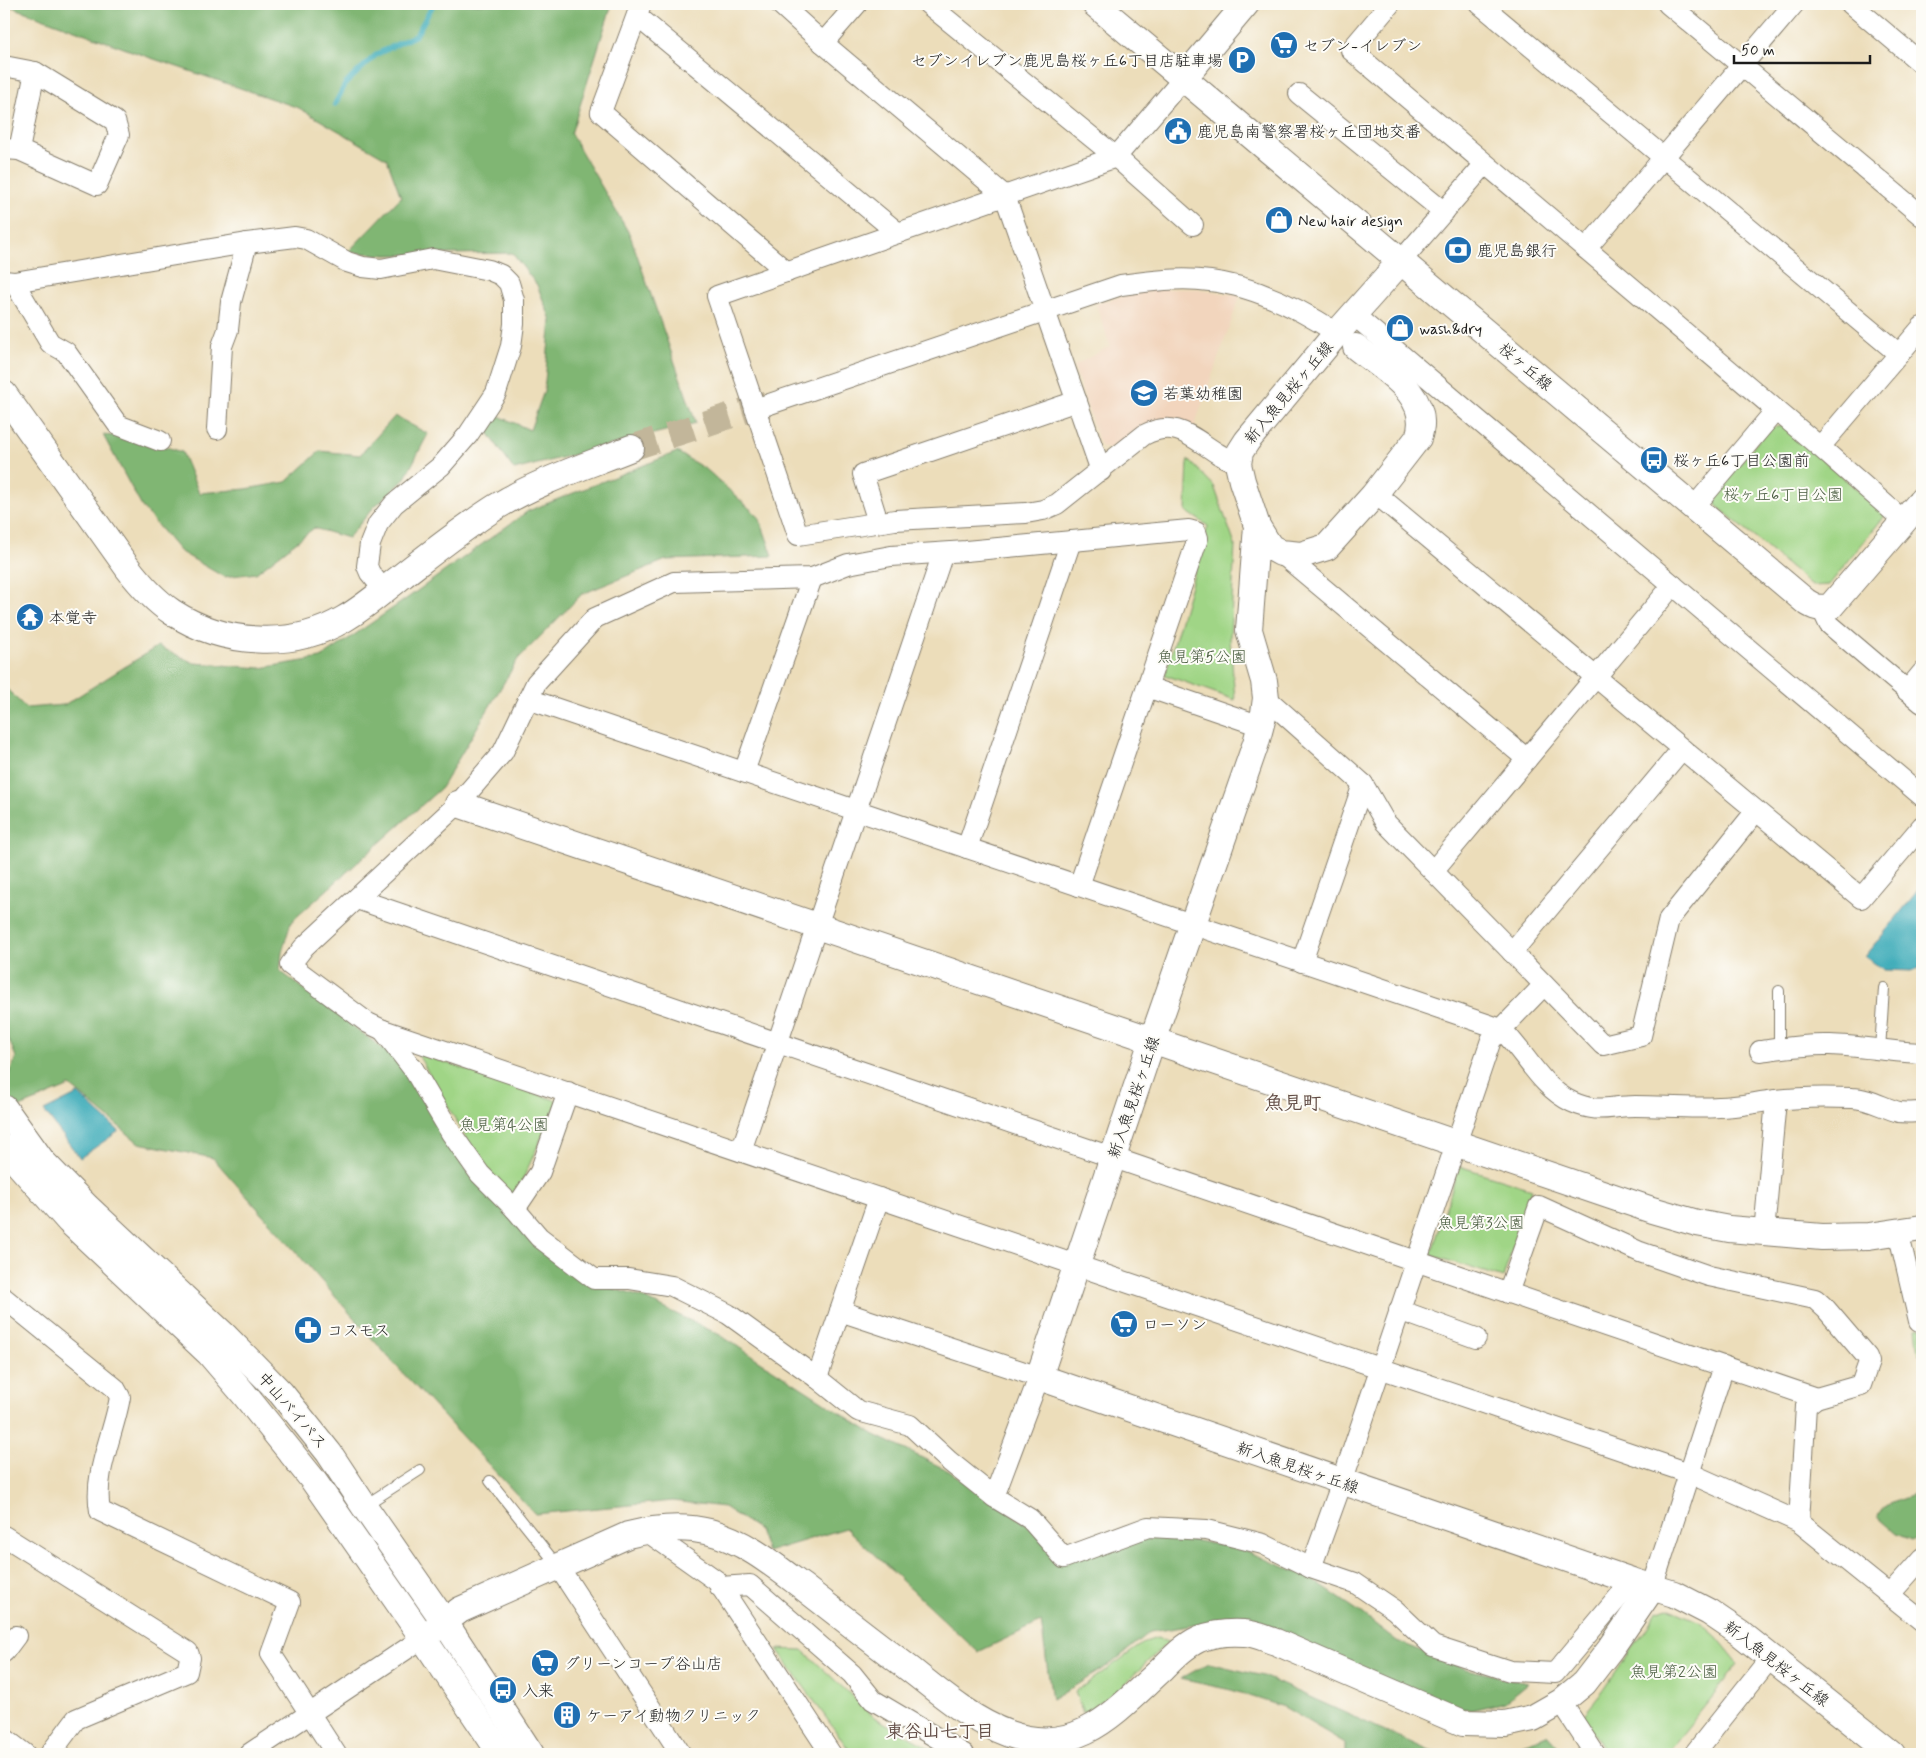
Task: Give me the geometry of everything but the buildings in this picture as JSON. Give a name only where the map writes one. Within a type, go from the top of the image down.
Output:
[{"type":"street","points":[[780,4],[823,43],[1005,196],[1101,470]]},
{"type":"street","points":[[823,43],[857,4]]},
{"type":"street","points":[[928,4],[1116,157],[1193,225]]},
{"type":"street","name":"桜ヶ丘線","points":[[1095,4],[1805,601],[1822,609]]},
{"type":"street","points":[[1238,464],[1217,453],[1194,436],[1175,430],[1154,430],[1144,435],[1058,504],[1043,510],[1026,513],[895,520],[798,535],[717,296],[1116,157],[1246,4]]},
{"type":"street","points":[[1390,4],[1350,50],[1820,447],[1904,521]]},
{"type":"street","points":[[1480,4],[1899,354]]},
{"type":"street","points":[[1668,4],[1922,216]]},
{"type":"street","points":[[1586,249],[1794,4]]},
{"type":"street","points":[[1852,4],[1922,64]]},
{"type":"street","points":[[788,272],[602,112],[639,10],[898,233]]},
{"type":"street","points":[[4,66],[35,72],[115,121],[119,135],[97,185],[11,150],[35,72]]},
{"type":"street","points":[[1300,94],[1444,212]]},
{"type":"street","points":[[1401,261],[1486,164]]},
{"type":"street","points":[[160,441],[118,426],[66,352],[50,343],[9,282],[246,243],[300,238],[306,239],[347,262],[363,267],[381,269],[433,259],[501,274],[509,283],[514,300],[514,324],[511,346],[496,393],[468,436],[441,466],[394,504],[378,524],[370,544],[367,566],[370,573],[384,590]]},
{"type":"street","points":[[217,429],[222,346],[228,330],[232,302],[246,243]]},
{"type":"street","name":"新入魚見桜ヶ丘線","points":[[1401,261],[1349,332],[1242,447],[1238,464],[1257,526],[1249,630],[1264,681],[1266,698],[1261,726],[1039,1377],[1674,1594],[1709,1612],[1740,1633],[1892,1754]]},
{"type":"street","points":[[755,408],[1121,284],[1180,279],[1210,281],[1284,302],[1349,332],[1673,585],[1922,796]]},
{"type":"street","points":[[1820,447],[1922,327]]},
{"type":"street","points":[[1280,552],[1301,555],[1328,547],[1375,493],[1418,438],[1422,429],[1420,411],[1415,398],[1349,332]]},
{"type":"street","points":[[4,394],[126,567],[144,588],[171,611],[186,620],[223,634],[243,639],[295,637],[310,634],[342,620],[363,607],[454,535],[497,506],[540,484],[631,448]]},
{"type":"street","points":[[878,522],[863,474],[1077,401]]},
{"type":"street","points":[[1694,507],[1776,410]]},
{"type":"street","points":[[1375,493],[1861,898],[1922,826]]},
{"type":"street","points":[[1922,500],[1842,596],[1831,606],[1822,609],[1828,624],[1915,697],[1922,673]]},
{"type":"street","points":[[1257,526],[1270,547],[1280,552],[1527,759]]},
{"type":"street","points":[[1079,886],[1198,538],[1196,532],[1189,530],[891,556],[848,564],[812,578],[674,582],[595,618],[536,683],[503,752],[458,804],[304,947],[290,965],[368,1023],[383,1030],[1689,1473],[1799,1522],[1922,1621]]},
{"type":"street","points":[[967,848],[1072,541]]},
{"type":"street","points":[[741,1151],[943,552]]},
{"type":"street","points":[[744,772],[812,578]]},
{"type":"street","points":[[1433,871],[1673,585]]},
{"type":"street","points":[[1147,688],[1261,726]]},
{"type":"street","points":[[1266,698],[1363,784],[1386,822],[1603,1045],[1641,1036],[1669,919],[1756,811]]},
{"type":"street","points":[[528,699],[1501,1029],[1516,1044],[1539,1077],[1556,1092],[1572,1102],[1590,1109],[1603,1110],[1623,1106],[1722,1107],[1776,1100],[1855,1098],[1902,1112],[1922,1112]]},
{"type":"street","points":[[1512,952],[1682,749]]},
{"type":"street","points":[[1302,962],[1363,784]]},
{"type":"street","points":[[458,804],[1652,1210],[1697,1223],[1729,1229],[1822,1238],[1869,1236],[1910,1230],[1919,1321],[1922,1321]]},
{"type":"street","points":[[357,899],[1816,1398]]},
{"type":"street","points":[[1311,1568],[1492,1040],[1544,985]]},
{"type":"street","points":[[383,1030],[414,1070],[451,1133],[480,1174],[516,1209],[539,1238],[594,1279],[629,1279],[672,1286],[728,1314],[817,1378],[858,1411],[910,1425],[949,1461],[994,1497],[1030,1519],[1064,1558],[1148,1527],[1207,1530],[1263,1544],[1311,1568],[1355,1583],[1395,1610],[1433,1646],[1510,1671],[1555,1672],[1642,1584]]},
{"type":"street","points":[[1770,1050],[1827,1045],[1922,1053]]},
{"type":"street","points":[[516,1209],[540,1172],[568,1092]]},
{"type":"street","points":[[1764,1233],[1776,1100]]},
{"type":"street","name":"中山バイパス","points":[[4,1108],[42,1161],[87,1207],[219,1331],[281,1393],[329,1453],[444,1621],[531,1754]]},
{"type":"street","name":"中山バイパス","points":[[4,1148],[68,1221],[209,1353],[238,1387],[313,1480],[424,1638],[501,1754]]},
{"type":"street","points":[[817,1378],[879,1198]]},
{"type":"street","points":[[1508,1293],[1539,1206],[1640,1252],[1709,1276],[1815,1299],[1826,1309],[1867,1357],[1869,1362],[1861,1385],[1816,1398],[1806,1406],[1799,1522]]},
{"type":"street","points":[[4,1298],[115,1388],[120,1397],[100,1481],[98,1499],[100,1511],[290,1602],[271,1654],[336,1754]]},
{"type":"street","points":[[1400,1310],[1476,1338]]},
{"type":"street","points":[[840,1311],[1039,1377],[994,1497]]},
{"type":"street","points":[[250,1754],[424,1638],[460,1610],[628,1535],[645,1530],[683,1528],[711,1532],[737,1543],[769,1561],[936,1690],[989,1726],[1030,1741],[1061,1740],[1099,1725],[1178,1653],[1199,1640],[1219,1634],[1244,1633],[1276,1642],[1464,1723],[1505,1724],[1533,1718],[1561,1702],[1584,1682],[1611,1648],[1642,1584],[1689,1473],[1724,1366]]},
{"type":"street","points":[[645,1530],[717,1582],[831,1754]]},
{"type":"street","points":[[4,1536],[188,1652],[190,1658],[187,1672],[76,1719],[50,1754]]},
{"type":"street","points":[[1890,1594],[1922,1558]]},
{"type":"street","points":[[558,1566],[682,1754]]},
{"type":"street","points":[[720,1587],[750,1585],[852,1674],[873,1700],[964,1754]]},
{"type":"street","points":[[4,1652],[16,1636]]},
{"type":"street","points":[[1694,1754],[1771,1657]]},
{"type":"street","points":[[1561,1702],[1595,1754]]},
{"type":"street","points":[[4,1738],[25,1754]]},
{"type":"lane","points":[[1880,1050],[1884,988]]},
{"type":"lane","points":[[1770,1050],[1779,991]]},
{"type":"lane","points":[[364,1506],[420,1470]]},
{"type":"lane","points":[[490,1481],[558,1566]]},
{"type":"shaded area","name":"若葉幼稚園","points":[[1159,289],[1197,289],[1240,296],[1194,427],[1113,450],[1100,446],[1074,366],[1110,346],[1096,304],[1130,294]]},
{"type":"green space","points":[[4,4],[612,4],[571,134],[630,235],[696,423],[514,470],[483,425],[488,411],[530,430],[544,391],[551,320],[537,285],[512,253],[387,255],[348,252],[401,197],[387,159],[299,108],[148,57]]},
{"type":"green space","points":[[395,416],[428,434],[404,480],[374,507],[348,538],[314,528],[256,573],[224,577],[179,551],[142,507],[103,435],[139,438],[182,452],[199,493],[246,489],[286,482],[320,451],[360,455]]},
{"type":"green space","name":"桜ヶ丘6丁目公園","points":[[1783,426],[1886,514],[1829,585],[1812,586],[1716,505],[1715,493],[1769,428]]},
{"type":"green space","points":[[677,452],[707,470],[759,517],[773,556],[666,560],[582,594],[518,659],[441,788],[291,922],[282,952],[280,971],[403,1064],[469,1174],[591,1282],[641,1297],[720,1335],[873,1434],[949,1471],[1028,1525],[1062,1560],[1159,1534],[1241,1549],[1308,1577],[1357,1610],[1397,1641],[1466,1669],[1528,1683],[1505,1702],[1471,1710],[1416,1697],[1202,1624],[1150,1632],[1112,1663],[1052,1700],[1041,1622],[978,1652],[846,1528],[767,1552],[759,1530],[724,1507],[673,1501],[535,1514],[399,1369],[213,1158],[139,1143],[70,1086],[13,1110],[4,1099],[4,1085],[16,1057],[4,1028],[4,686],[26,708],[64,705],[158,646],[194,663],[261,668],[321,658],[528,511]]},
{"type":"green space","name":"魚見第5公園","points":[[1188,459],[1214,486],[1235,545],[1230,638],[1235,700],[1165,675],[1208,526],[1186,511]]},
{"type":"green space","name":"魚見第4公園","points":[[417,1053],[558,1101],[513,1201],[473,1150]]},
{"type":"green space","name":"魚見第3公園","points":[[1459,1166],[1532,1189],[1503,1278],[1431,1255]]},
{"type":"green space","points":[[1922,1327],[1922,1355],[1919,1355],[1916,1328]]},
{"type":"green space","points":[[1922,1492],[1922,1535],[1911,1540],[1896,1534],[1877,1517],[1891,1504]]},
{"type":"green space","name":"魚見第2公園","points":[[1668,1608],[1700,1622],[1717,1637],[1739,1664],[1666,1754],[1606,1754],[1582,1717],[1604,1690],[1657,1612]]},
{"type":"green space","points":[[1157,1638],[1168,1642],[1117,1691],[1083,1713],[1075,1692],[1145,1642]]},
{"type":"green space","points":[[777,1649],[803,1650],[874,1717],[940,1754],[852,1754]]},
{"type":"green space","points":[[1209,1663],[1263,1676],[1432,1752],[1452,1754],[1345,1754],[1345,1743],[1284,1707],[1231,1690],[1180,1679]]},
{"type":"green space","points":[[1548,1735],[1565,1754],[1491,1754]]},
{"type":"water","points":[[1922,885],[1922,967],[1912,971],[1884,970],[1865,957]]},
{"type":"water","points":[[78,1094],[119,1131],[80,1158],[44,1111]]},
{"type":"waterway","points":[[335,104],[346,83],[377,54],[416,35],[432,4]]},
{"type":"tunnel","points":[[631,448],[778,400]]},
{"type":"place","name":"セブン-イレブン","points":[[1284,45]]},
{"type":"place","name":"セブンイレブン鹿児島桜ヶ丘6丁目店駐車場","points":[[1242,60]]},
{"type":"place","name":"鹿児島南警察署桜ヶ丘団地交番","points":[[1178,131]]},
{"type":"place","name":"New hair design","points":[[1279,220]]},
{"type":"place","name":"鹿児島銀行","points":[[1458,250]]},
{"type":"place","name":"wash&dry","points":[[1400,328]]},
{"type":"place","name":"若葉幼稚園","points":[[1144,393]]},
{"type":"place","name":"桜ヶ丘6丁目公園前","points":[[1654,460]]},
{"type":"place","name":"本覚寺","points":[[30,617]]},
{"type":"place","name":"ローソン","points":[[1124,1324]]},
{"type":"place","name":"コスモス","points":[[308,1330]]},
{"type":"place","name":"グリーンコープ谷山店","points":[[545,1663]]},
{"type":"place","name":"入来","points":[[503,1690]]},
{"type":"place","name":"ケーアイ動物クリニック","points":[[567,1715]]},
{"type":"district","name":"魚見町","points":[[1293,1102]]},
{"type":"district","name":"東谷山七丁目","points":[[940,1731]]}]
